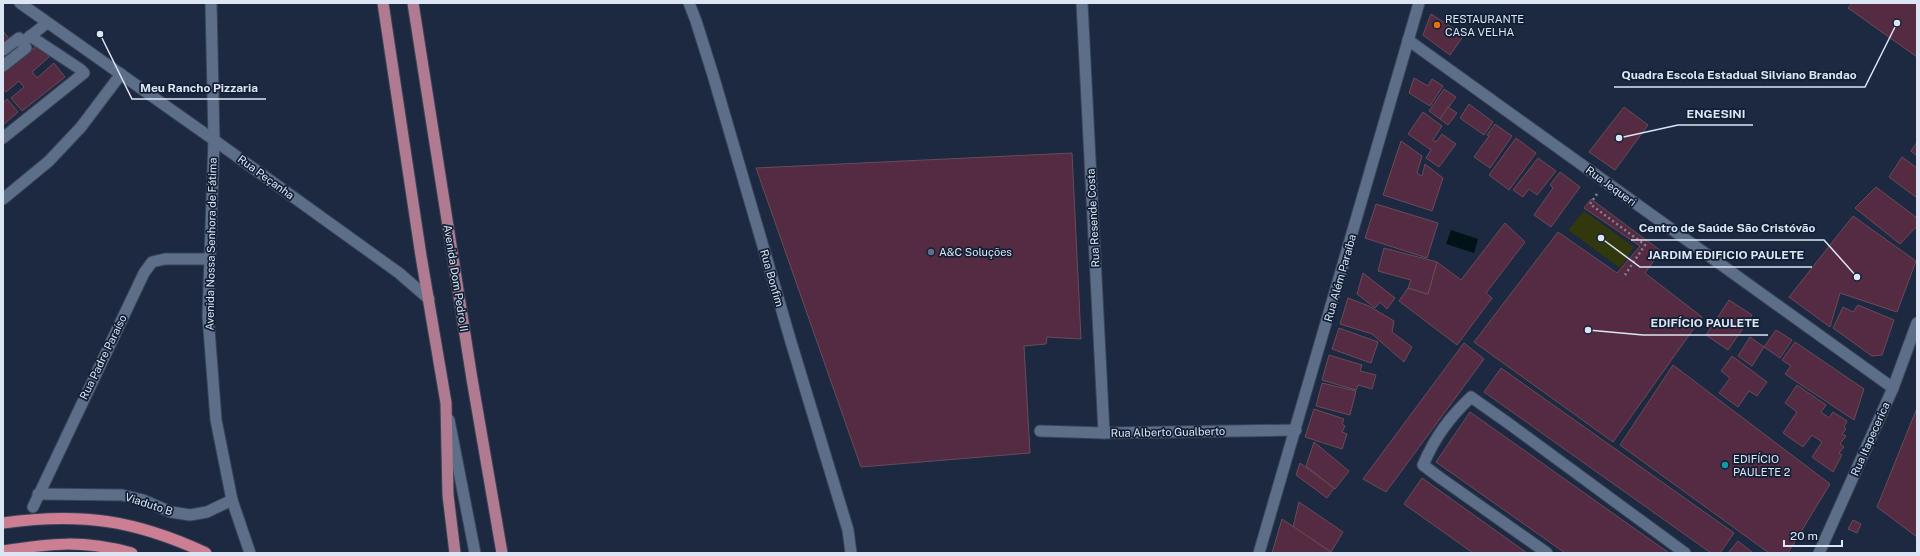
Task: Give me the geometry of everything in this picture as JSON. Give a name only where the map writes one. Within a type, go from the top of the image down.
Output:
[{"type":"highway","points":[[3,523],[58,517],[100,520],[140,527],[176,539],[206,553]]},
{"type":"highway","points":[[3,551],[52,543],[80,543],[106,546],[132,553]]},
{"type":"main road","points":[[383,3],[421,256],[446,403],[448,495],[455,553]]},
{"type":"main road","name":"Avenida Dom Pedro II","points":[[413,3],[472,380],[502,553]]},
{"type":"street","name":"Rua Peçanha","points":[[20,3],[400,272],[429,300]]},
{"type":"street","name":"Avenida Nossa Senhora de Fátima","points":[[211,3],[214,140],[208,316],[216,420],[232,500],[250,553]]},
{"type":"street","name":"Rua Bonfim","points":[[689,3],[711,68],[848,530],[852,553]]},
{"type":"street","name":"Rua Resende Costa","points":[[1082,3],[1104,433]]},
{"type":"street","name":"Rua Além Paraíba","points":[[1259,553],[1419,3]]},
{"type":"street","points":[[26,39],[47,23]]},
{"type":"street","points":[[3,50],[19,38],[26,39],[80,69],[84,73],[3,138]]},
{"type":"street","points":[[3,66],[26,48],[26,39]]},
{"type":"street","name":"Rua Jequeri","points":[[1408,40],[1893,388]]},
{"type":"street","points":[[3,129],[80,69]]},
{"type":"street","points":[[3,198],[49,161],[81,127],[121,74]]},
{"type":"street","name":"Rua Padre Paraíso","points":[[33,507],[144,273],[152,262],[165,259],[210,259]]},
{"type":"street","name":"Rua Itapecerica","points":[[1819,553],[1893,388],[1917,323]]},
{"type":"street","points":[[1547,553],[1439,477],[1423,464],[1432,445],[1452,415],[1470,397],[1508,423],[1685,553]]},
{"type":"street","points":[[446,403],[474,548]]},
{"type":"street","name":"Rua Alberto Gualberto","points":[[1040,431],[1104,433],[1296,430]]},
{"type":"street","name":"Viaduto B","points":[[38,494],[122,495],[143,500],[171,512],[190,515],[207,512],[232,500]]},
{"type":"path","points":[[1605,182],[1590,204],[1645,245],[1625,275]]},
{"type":"green space","points":[[1584,211],[1634,247],[1620,268],[1568,230]]},
{"type":"shaded area","points":[[1451,230],[1478,239],[1474,253],[1446,244]]},
{"type":"building","points":[[1852,3],[1917,3],[1917,57],[1848,8]]},
{"type":"building","name":"RESTAURANTE CASA VELHA","points":[[1431,14],[1464,35],[1450,55],[1423,35]]},
{"type":"building","points":[[3,31],[10,40],[3,45]]},
{"type":"building","points":[[39,44],[49,57],[32,72],[37,78],[54,63],[65,77],[22,111],[11,98],[24,87],[19,81],[6,92],[3,89],[3,73]]},
{"type":"building","points":[[1414,78],[1428,86],[1432,79],[1443,86],[1430,106],[1409,93]]},
{"type":"building","points":[[1444,89],[1456,97],[1440,119],[1429,111]]},
{"type":"building","points":[[7,99],[18,112],[3,125],[3,103]]},
{"type":"building","points":[[1469,104],[1493,122],[1484,135],[1460,118]]},
{"type":"building","points":[[1448,107],[1457,113],[1448,125],[1440,119]]},
{"type":"building","points":[[1624,107],[1648,125],[1615,170],[1589,152]]},
{"type":"building","points":[[1423,112],[1442,126],[1433,140],[1436,142],[1442,134],[1456,144],[1439,167],[1426,158],[1431,150],[1408,134]]},
{"type":"building","points":[[1495,124],[1512,136],[1490,168],[1474,157],[1489,136],[1487,135]]},
{"type":"building","points":[[1516,138],[1536,153],[1509,190],[1489,175]]},
{"type":"building","points":[[1401,141],[1422,156],[1417,173],[1422,176],[1425,164],[1443,178],[1432,211],[1383,195]]},
{"type":"building","points":[[1917,142],[1917,156],[1911,151]]},
{"type":"building","name":"A&C Soluções","points":[[1072,153],[1081,339],[1047,337],[1046,344],[1024,346],[1030,453],[861,467],[756,168]]},
{"type":"building","points":[[1902,157],[1917,168],[1917,198],[1889,177]]},
{"type":"building","points":[[1538,158],[1556,171],[1537,195],[1529,189],[1523,197],[1513,190]]},
{"type":"building","points":[[1560,172],[1580,187],[1551,227],[1534,215],[1553,188],[1550,185]]},
{"type":"building","points":[[1876,187],[1917,218],[1917,226],[1900,244],[1855,208]]},
{"type":"building","points":[[1591,199],[1661,251],[1645,273],[1702,317],[1613,442],[1474,342],[1558,232],[1617,273],[1640,246],[1584,208]]},
{"type":"building","points":[[1376,204],[1438,223],[1427,258],[1365,238]]},
{"type":"building","points":[[1853,216],[1916,261],[1897,312],[1840,293],[1830,327],[1789,297]]},
{"type":"building","points":[[1505,223],[1525,242],[1486,293],[1492,298],[1457,345],[1399,301],[1408,288],[1428,294],[1437,262],[1461,280]]},
{"type":"building","points":[[1384,248],[1437,262],[1428,294],[1408,288],[1411,280],[1378,271]]},
{"type":"building","points":[[1363,273],[1395,298],[1387,309],[1380,302],[1375,308],[1357,294]]},
{"type":"building","points":[[1348,298],[1369,306],[1394,321],[1392,332],[1412,347],[1404,362],[1372,334],[1340,324]]},
{"type":"building","points":[[1729,300],[1752,315],[1728,350],[1706,335]]},
{"type":"building","points":[[1858,305],[1894,320],[1882,355],[1872,356],[1833,328],[1843,307],[1853,312]]},
{"type":"building","points":[[1339,328],[1378,342],[1371,363],[1332,349]]},
{"type":"building","points":[[1776,330],[1792,340],[1780,358],[1764,347]]},
{"type":"building","points":[[1750,337],[1764,347],[1752,366],[1738,356]]},
{"type":"building","points":[[1795,342],[1864,389],[1854,420],[1785,374],[1791,366],[1782,360]]},
{"type":"building","points":[[1464,343],[1484,359],[1386,492],[1363,479]]},
{"type":"building","points":[[1329,355],[1362,365],[1360,371],[1376,375],[1372,389],[1358,385],[1356,390],[1322,380]]},
{"type":"building","points":[[1732,356],[1767,382],[1757,396],[1749,391],[1738,407],[1719,393],[1730,378],[1721,371]]},
{"type":"building","name":"EDIFÍCIO PAULETE 2","points":[[1673,365],[1830,484],[1788,553],[1769,553],[1620,445]]},
{"type":"building","points":[[1501,368],[1734,533],[1720,553],[1711,553],[1484,392]]},
{"type":"building","points":[[1322,383],[1356,391],[1350,415],[1316,406]]},
{"type":"building","points":[[1797,385],[1826,405],[1821,412],[1829,418],[1833,412],[1847,421],[1844,427],[1846,429],[1842,434],[1846,436],[1840,444],[1844,447],[1839,453],[1842,455],[1833,472],[1812,457],[1822,442],[1812,435],[1803,447],[1783,433],[1797,412],[1785,403]]},
{"type":"building","points":[[1917,408],[1917,537],[1877,507]]},
{"type":"building","points":[[1314,409],[1344,419],[1342,424],[1345,426],[1342,432],[1347,434],[1342,449],[1305,437]]},
{"type":"building","points":[[1470,412],[1669,553],[1565,553],[1436,462]]},
{"type":"building","points":[[1314,442],[1349,471],[1335,489],[1306,466]]},
{"type":"building","points":[[1300,463],[1334,488],[1327,498],[1296,475]]},
{"type":"building","points":[[1422,478],[1527,553],[1473,553],[1404,504]]},
{"type":"building","points":[[1299,502],[1343,532],[1331,552],[1293,527]]},
{"type":"building","points":[[1282,519],[1331,552],[1272,553]]},
{"type":"building","points":[[1853,520],[1861,524],[1857,533],[1848,529]]},
{"type":"building","points":[[1738,541],[1753,553],[1728,553]]},
{"type":"place","name":"Quadra Escola Estadual Silviano Brandao","points":[[1897,23]]},
{"type":"place","name":"RESTAURANTE CASA VELHA","points":[[1437,25]]},
{"type":"place","name":"Meu Rancho Pizzaria","points":[[100,34]]},
{"type":"place","name":"ENGESINI","points":[[1619,138]]},
{"type":"place","name":"JARDIM EDIFICIO PAULETE","points":[[1601,238]]},
{"type":"place","name":"A&C Soluções","points":[[931,252]]},
{"type":"place","name":"Centro de Saúde São Cristóvão","points":[[1857,277]]},
{"type":"place","name":"EDIFÍCIO PAULETE","points":[[1588,330]]},
{"type":"place","name":"EDIFÍCIO PAULETE 2","points":[[1725,465]]}]
